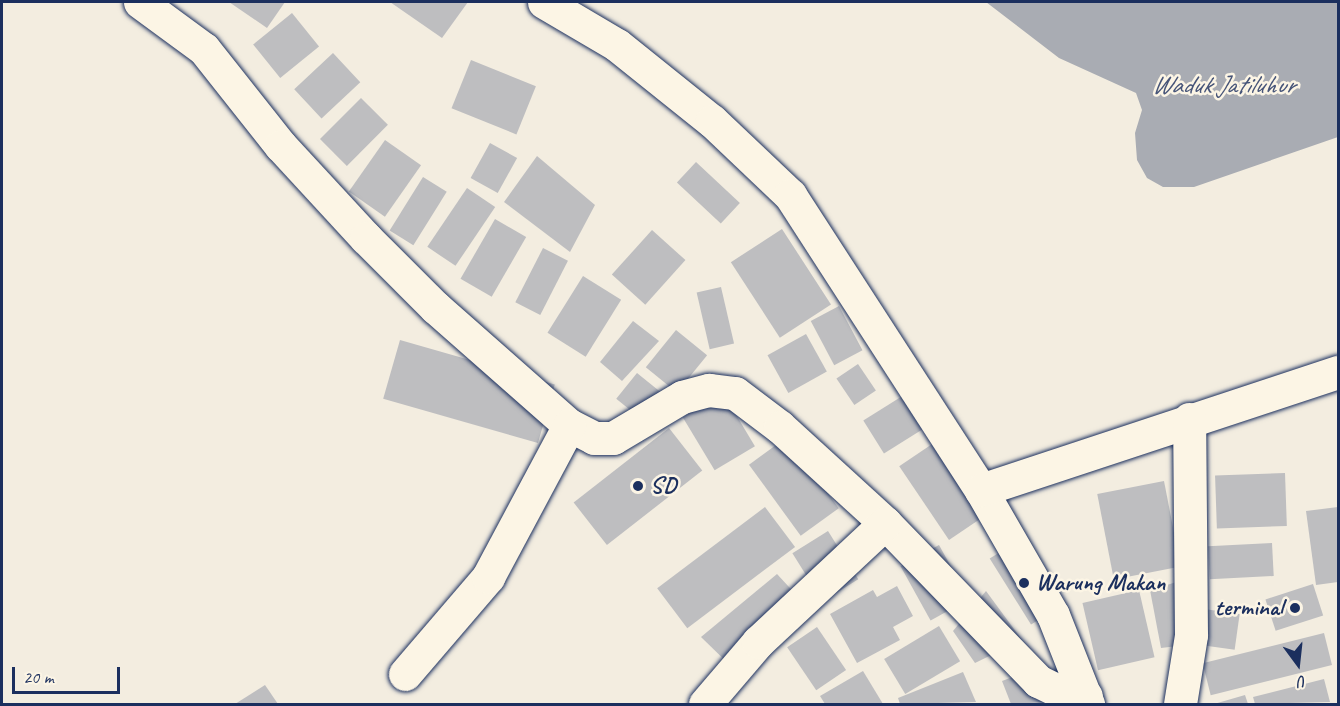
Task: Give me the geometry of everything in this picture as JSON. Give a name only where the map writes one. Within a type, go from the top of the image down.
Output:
[{"type":"street","points":[[140,2],[204,49],[281,146],[366,238],[435,307],[569,425],[594,438],[613,438],[682,398],[721,389],[735,393],[780,427],[885,523],[1038,681],[1063,693],[1087,700]]},
{"type":"street","points":[[544,2],[617,45],[712,121],[790,195],[981,490],[1053,615],[1087,700]]},
{"type":"street","points":[[981,490],[1189,419],[1338,372]]},
{"type":"street","points":[[1180,705],[1191,635],[1189,419]]},
{"type":"street","points":[[405,674],[488,577],[569,425]]},
{"type":"street","points":[[705,705],[758,642],[885,523]]},
{"type":"water","name":"Waduk Jatiluhur","points":[[986,2],[1338,2],[1338,137],[1194,187],[1163,187],[1147,178],[1137,160],[1135,133],[1142,110],[1136,93],[1059,58]]},
{"type":"building","points":[[229,2],[285,2],[267,28]]},
{"type":"building","points":[[390,2],[468,2],[442,38]]},
{"type":"building","points":[[292,13],[319,46],[280,78],[253,44]]},
{"type":"building","points":[[333,53],[360,82],[322,118],[294,89]]},
{"type":"building","points":[[471,60],[536,86],[516,134],[452,108]]},
{"type":"building","points":[[361,98],[388,125],[347,166],[320,139]]},
{"type":"building","points":[[385,140],[421,165],[385,217],[349,192]]},
{"type":"building","points":[[490,143],[517,158],[498,193],[471,178]]},
{"type":"building","points":[[537,156],[595,205],[570,252],[504,202]]},
{"type":"building","points":[[696,162],[740,203],[721,223],[677,182]]},
{"type":"building","points":[[423,177],[447,192],[413,245],[390,230]]},
{"type":"building","points":[[467,188],[495,207],[455,266],[427,247]]},
{"type":"building","points":[[495,219],[526,237],[492,297],[461,279]]},
{"type":"building","points":[[782,229],[831,304],[780,338],[731,262]]},
{"type":"building","points":[[652,230],[685,260],[645,305],[612,275]]},
{"type":"building","points":[[543,248],[568,261],[540,315],[515,302]]},
{"type":"building","points":[[583,276],[621,300],[586,357],[547,333]]},
{"type":"building","points":[[721,287],[734,344],[710,349],[697,293]]},
{"type":"building","points":[[839,306],[862,350],[834,365],[811,321]]},
{"type":"building","points":[[633,321],[659,341],[622,381],[600,362]]},
{"type":"building","points":[[676,330],[707,355],[677,392],[646,367]]},
{"type":"building","points":[[806,334],[827,372],[788,393],[768,355]]},
{"type":"building","points":[[400,340],[555,384],[538,443],[383,399]]},
{"type":"building","points":[[858,364],[876,391],[854,405],[836,379]]},
{"type":"building","points":[[637,373],[669,399],[648,424],[616,399]]},
{"type":"building","points":[[723,393],[755,446],[715,470],[683,417]]},
{"type":"building","points":[[904,395],[925,428],[884,454],[863,420]]},
{"type":"building","name":"SD","points":[[669,428],[702,471],[607,545],[574,502]]},
{"type":"building","points":[[944,436],[994,510],[949,540],[899,466]]},
{"type":"building","points":[[787,437],[839,508],[801,536],[749,465]]},
{"type":"building","points":[[1285,473],[1287,526],[1217,528],[1215,475]]},
{"type":"building","points":[[1164,481],[1181,566],[1114,579],[1097,494]]},
{"type":"building","points":[[765,507],[795,547],[687,628],[657,588]]},
{"type":"building","points":[[1338,507],[1338,582],[1316,585],[1306,511]]},
{"type":"building","points":[[828,531],[858,579],[823,602],[792,553]]},
{"type":"building","name":"Warung Makan","points":[[1016,542],[1057,608],[1031,625],[990,558]]},
{"type":"building","points":[[1272,543],[1274,576],[1210,579],[1208,546]]},
{"type":"building","points":[[939,545],[969,599],[931,621],[901,566]]},
{"type":"building","points":[[777,574],[801,600],[737,672],[701,637]]},
{"type":"building","points":[[1180,581],[1186,645],[1161,648],[1150,590]]},
{"type":"building","name":"terminal","points":[[1313,584],[1323,615],[1276,631],[1265,599]]},
{"type":"building","points":[[897,586],[913,616],[893,627],[900,640],[857,663],[830,614],[873,590],[877,597]]},
{"type":"building","points":[[1139,590],[1155,657],[1098,670],[1082,603]]},
{"type":"building","points":[[986,591],[1022,640],[975,663],[953,631]]},
{"type":"building","points":[[1204,609],[1240,614],[1235,650],[1199,645]]},
{"type":"building","points":[[939,626],[960,661],[905,694],[884,659]]},
{"type":"building","points":[[817,627],[846,670],[816,690],[787,647]]},
{"type":"building","points":[[1324,633],[1332,665],[1211,695],[1203,663]]},
{"type":"building","points":[[1036,668],[1049,702],[1011,704],[1002,681]]},
{"type":"building","points":[[863,671],[883,704],[825,704],[820,696]]},
{"type":"building","points":[[963,672],[976,702],[900,704],[898,698]]},
{"type":"building","points":[[1324,679],[1330,702],[1255,704],[1253,697]]},
{"type":"building","points":[[265,685],[278,704],[235,704]]},
{"type":"building","points":[[1245,695],[1248,704],[1214,704]]},
{"type":"place","name":"SD","points":[[638,486]]},
{"type":"place","name":"Warung Makan","points":[[1024,583]]},
{"type":"place","name":"terminal","points":[[1295,608]]}]
